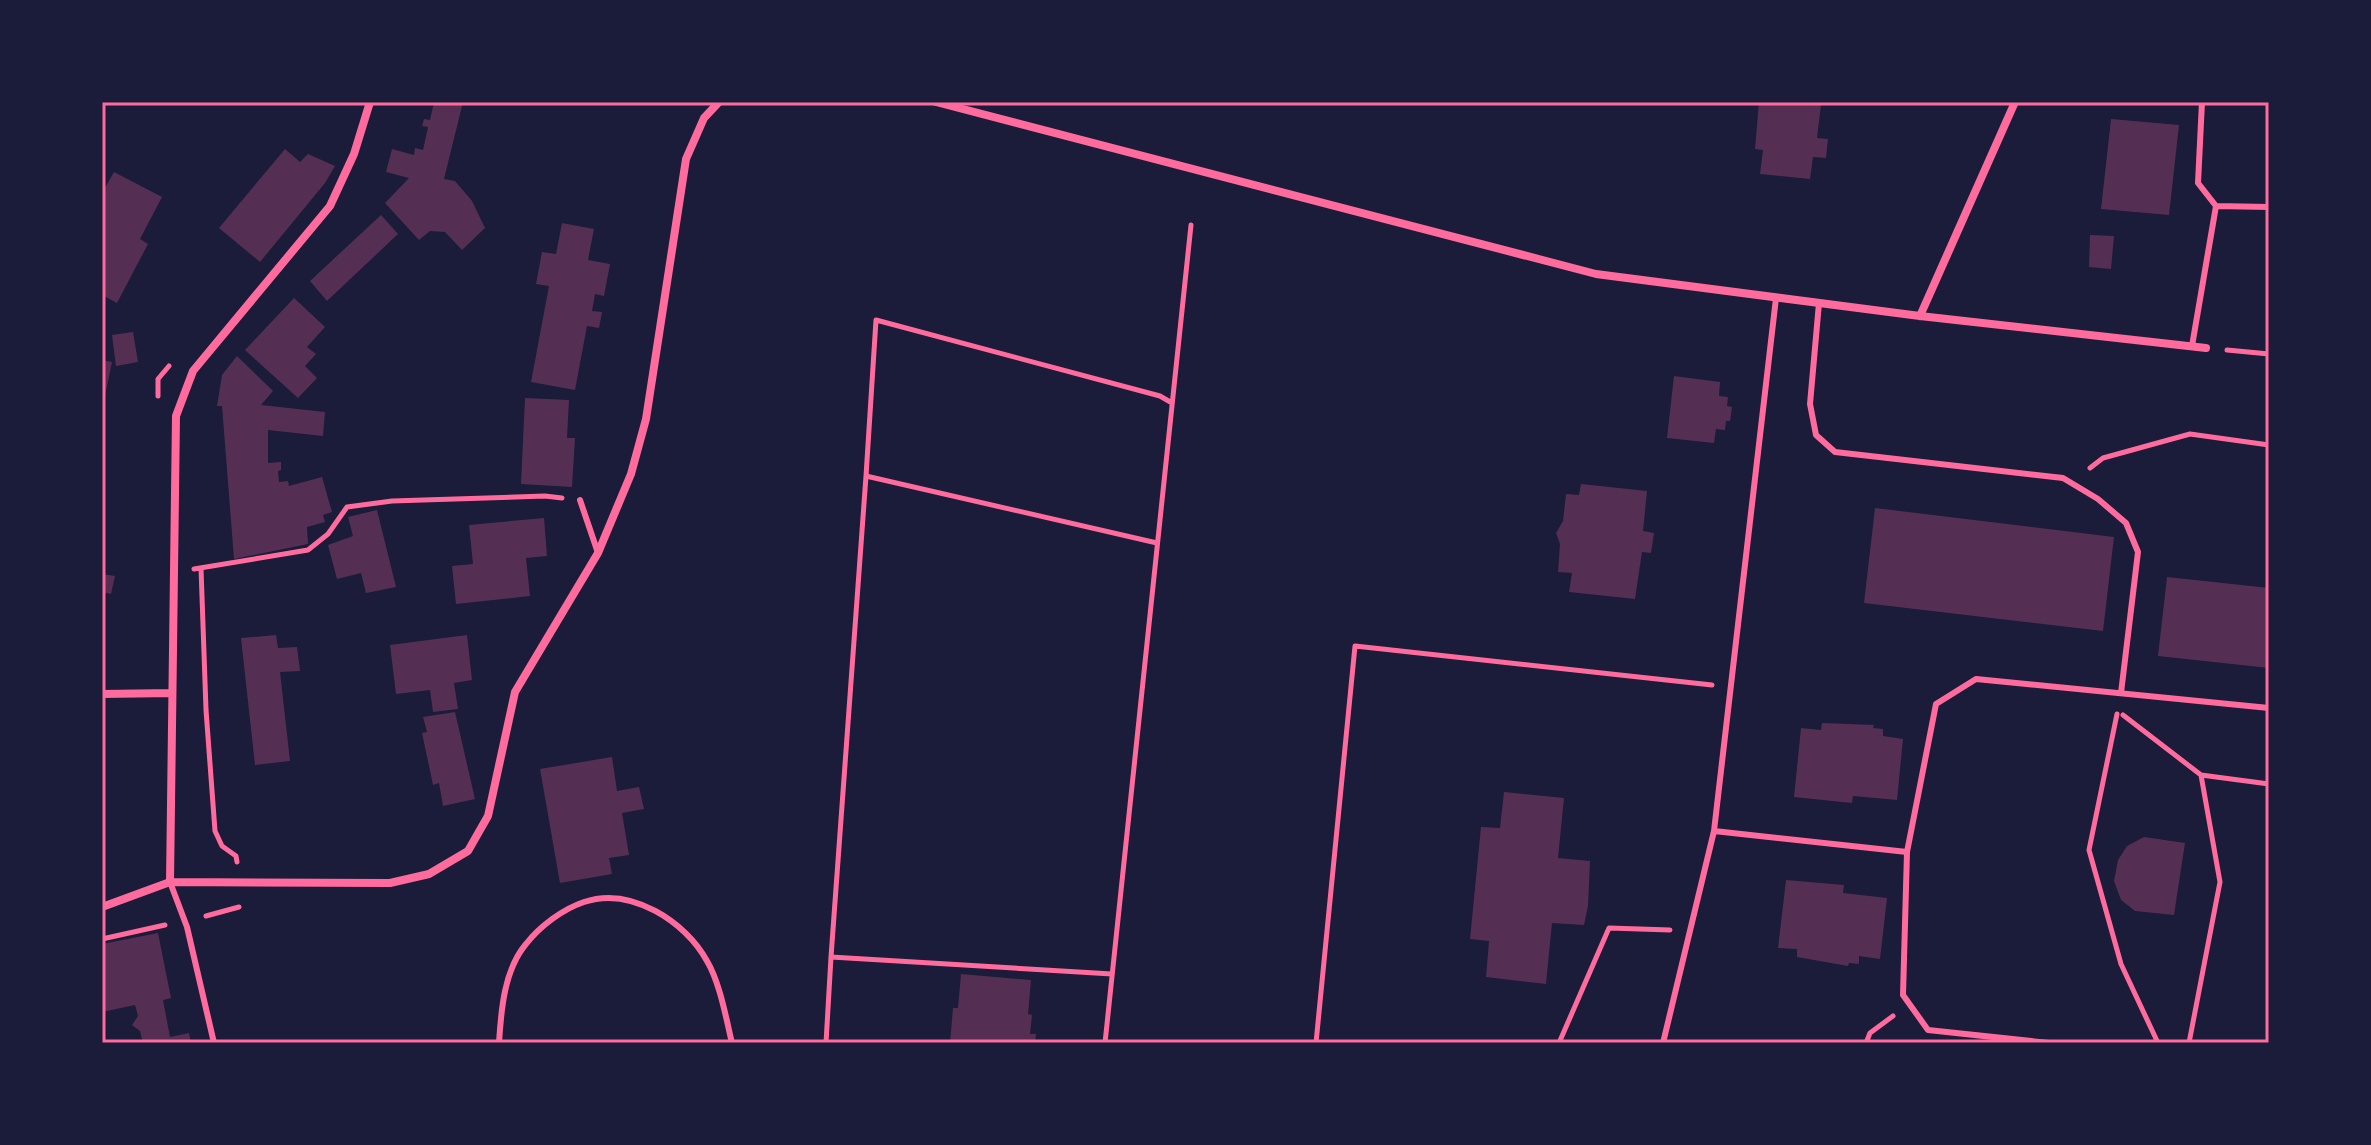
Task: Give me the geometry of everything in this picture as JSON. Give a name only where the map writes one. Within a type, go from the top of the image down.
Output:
[{"type":"street","points":[[170,882],[176,416],[193,371],[330,206],[354,154],[370,102]]},
{"type":"street","points":[[102,907],[170,882],[390,883],[429,874],[468,851],[488,816],[515,692],[598,553],[631,474],[646,419],[686,159],[704,118],[719,102]]},
{"type":"street","points":[[936,102],[1596,274],[1920,316],[2206,348]]},
{"type":"street","points":[[1920,316],[2015,102]]},
{"type":"street","points":[[102,694],[172,693]]},
{"type":"lane","points":[[2192,346],[2216,206],[2198,183],[2202,102]]},
{"type":"lane","points":[[2216,206],[2269,207]]},
{"type":"lane","points":[[1663,1043],[1714,831],[1776,298]]},
{"type":"lane","points":[[1819,303],[1810,404],[1816,435],[1835,452],[2063,478],[2098,499],[2126,523],[2138,552],[2121,693]]},
{"type":"lane","points":[[580,500],[598,553]]},
{"type":"lane","points":[[2049,1043],[1928,1030],[1903,995],[1907,852],[1936,704],[1976,679],[2269,708]]},
{"type":"lane","points":[[1714,831],[1907,852]]},
{"type":"lane","points":[[170,882],[185,921],[214,1043]]},
{"type":"lane","points":[[499,1043],[507,983],[524,946],[550,920],[585,901],[617,898],[645,906],[677,923],[707,961],[726,1015],[732,1043]]},
{"type":"path","points":[[1105,1043],[1191,225]]},
{"type":"path","points":[[826,1043],[876,320],[1160,396],[1172,403]]},
{"type":"path","points":[[2206,348],[2269,354]]},
{"type":"path","points":[[2071,483],[2103,458],[2190,434],[2269,445]]},
{"type":"path","points":[[866,476],[1157,543]]},
{"type":"path","points":[[172,573],[308,550],[328,534],[347,507],[392,501],[531,497],[580,500]]},
{"type":"path","points":[[102,939],[253,904],[241,882],[236,856],[222,846],[215,831],[206,710],[201,568]]},
{"type":"path","points":[[1316,1043],[1355,646],[1729,687]]},
{"type":"path","points":[[2121,693],[2089,850],[2121,964],[2158,1043]]},
{"type":"path","points":[[2117,711],[2201,775],[2269,784]]},
{"type":"path","points":[[2189,1043],[2220,882],[2201,775]]},
{"type":"path","points":[[1559,1043],[1609,928],[1691,930]]},
{"type":"path","points":[[831,957],[1112,974]]},
{"type":"path","points":[[1866,1043],[1870,1033],[1909,1003]]},
{"type":"building","points":[[434,102],[463,102],[444,179],[455,181],[472,201],[485,228],[462,250],[445,232],[430,231],[419,240],[385,203],[409,178],[386,172],[392,149],[414,155],[415,148],[423,150],[428,127],[422,126],[424,119],[430,120]]},
{"type":"building","points":[[1759,102],[1813,102],[1813,105],[1821,105],[1817,138],[1828,139],[1826,158],[1813,157],[1810,179],[1760,174],[1763,150],[1755,149]]},
{"type":"building","points":[[2111,119],[2179,125],[2169,215],[2101,209]]},
{"type":"building","points":[[285,149],[300,162],[308,154],[335,166],[325,183],[260,262],[219,228]]},
{"type":"building","points":[[114,172],[162,197],[140,239],[148,244],[117,303],[102,295],[102,193]]},
{"type":"building","points":[[381,215],[398,234],[327,301],[310,281]]},
{"type":"building","points":[[562,223],[594,229],[588,260],[610,264],[604,296],[595,294],[592,311],[602,312],[599,328],[587,326],[575,390],[531,382],[549,286],[536,284],[542,252],[556,254]]},
{"type":"building","points":[[2090,235],[2114,236],[2111,269],[2089,267]]},
{"type":"building","points":[[294,298],[325,327],[307,347],[316,354],[305,366],[317,378],[298,398],[245,350]]},
{"type":"building","points":[[133,332],[138,362],[116,366],[112,335]]},
{"type":"building","points":[[237,356],[273,391],[261,405],[325,412],[323,436],[268,430],[268,463],[281,462],[279,482],[288,481],[289,486],[322,477],[332,512],[323,515],[325,522],[307,527],[308,544],[234,559],[222,406],[217,406],[222,375]]},
{"type":"building","points":[[102,360],[112,362],[103,406],[102,406]]},
{"type":"building","points":[[1674,376],[1720,382],[1719,396],[1728,397],[1727,406],[1732,407],[1725,430],[1716,429],[1714,443],[1667,438]]},
{"type":"building","points":[[525,398],[569,400],[567,438],[575,438],[572,487],[521,484]]},
{"type":"building","points":[[1581,484],[1647,491],[1643,531],[1654,533],[1651,553],[1642,552],[1635,599],[1569,592],[1572,573],[1558,572],[1560,544],[1556,533],[1563,521],[1566,494],[1579,495]]},
{"type":"building","points":[[1875,508],[2114,537],[2103,631],[1864,603]]},
{"type":"building","points":[[377,510],[396,587],[366,593],[361,573],[337,579],[328,545],[353,536],[348,517]]},
{"type":"building","points":[[544,518],[547,556],[526,558],[530,596],[456,604],[452,566],[473,564],[469,525]]},
{"type":"building","points":[[102,574],[115,576],[111,594],[102,592]]},
{"type":"building","points":[[2167,577],[2269,588],[2269,668],[2158,656]]},
{"type":"building","points":[[276,635],[278,648],[297,647],[300,671],[280,672],[290,761],[255,765],[241,638]]},
{"type":"building","points":[[467,635],[472,680],[454,683],[458,709],[433,712],[430,690],[396,694],[390,645]]},
{"type":"building","points":[[455,712],[475,799],[443,806],[439,783],[433,785],[422,733],[427,732],[423,717]]},
{"type":"building","points":[[1822,723],[1874,725],[1873,728],[1883,729],[1883,736],[1903,739],[1897,800],[1853,796],[1852,803],[1794,797],[1801,728],[1821,730]]},
{"type":"building","points":[[612,757],[617,791],[639,787],[644,809],[622,813],[629,855],[609,858],[612,874],[560,883],[540,769]]},
{"type":"building","points":[[1504,792],[1564,798],[1558,858],[1590,861],[1584,925],[1552,923],[1546,984],[1486,977],[1489,941],[1470,939],[1481,827],[1500,828]]},
{"type":"building","points":[[2144,837],[2185,843],[2174,915],[2135,911],[2121,900],[2114,881],[2118,860],[2127,846]]},
{"type":"building","points":[[1786,880],[1844,885],[1843,893],[1887,898],[1880,959],[1859,956],[1859,964],[1849,963],[1848,966],[1797,957],[1797,949],[1778,948]]},
{"type":"building","points":[[158,933],[171,998],[163,1000],[170,1037],[189,1033],[191,1043],[143,1043],[140,1031],[132,1025],[138,1016],[135,1005],[102,1012],[102,944]]},
{"type":"building","points":[[961,974],[1031,980],[1028,1014],[1032,1015],[1030,1034],[1036,1034],[1035,1043],[950,1043],[953,1008],[958,1008]]}]
